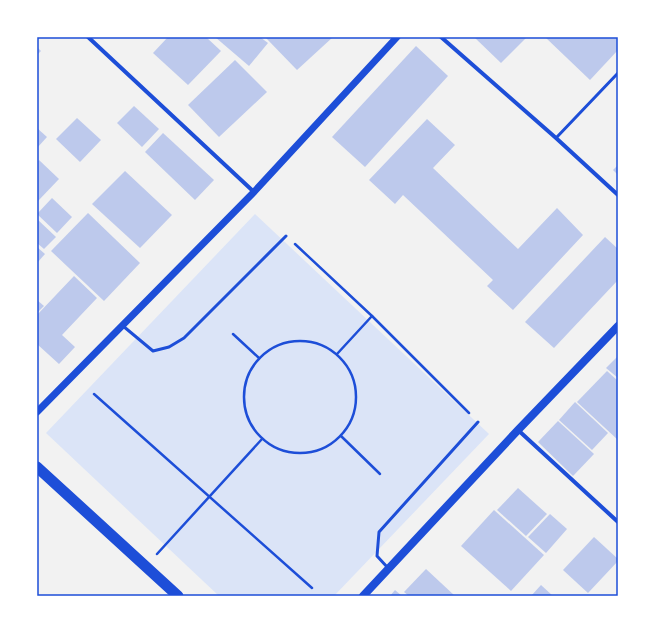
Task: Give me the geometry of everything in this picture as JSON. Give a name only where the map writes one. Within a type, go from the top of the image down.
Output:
[{"type":"highway","points":[[37,467],[178,596]]},
{"type":"main road","points":[[363,596],[518,430],[618,326]]},
{"type":"street","points":[[88,37],[254,192]]},
{"type":"street","points":[[37,412],[254,192],[397,37]]},
{"type":"street","points":[[441,37],[556,138],[618,195]]},
{"type":"street","points":[[518,430],[618,522]]},
{"type":"lane","points":[[556,138],[618,73]]},
{"type":"lane","points":[[123,326],[153,351],[169,347],[184,338],[286,236]]},
{"type":"lane","points":[[389,569],[377,556],[379,532],[478,422]]},
{"type":"path","points":[[286,236],[372,316],[478,422]]},
{"type":"path","points":[[337,354],[372,316]]},
{"type":"path","points":[[233,334],[259,358]]},
{"type":"path","points":[[306,340],[322,345],[337,354],[353,375],[357,401],[349,426],[341,436],[330,445],[316,451],[302,454],[287,452],[274,447],[262,439],[252,428],[246,414],[243,399],[244,384],[250,370],[259,358],[272,348],[288,342],[306,340]]},
{"type":"path","points":[[94,394],[312,588]]},
{"type":"path","points":[[341,436],[380,474]]},
{"type":"path","points":[[146,566],[262,439]]},
{"type":"shaded area","points":[[255,214],[489,434],[334,596],[219,596],[46,433]]},
{"type":"building","points":[[168,37],[206,37],[221,51],[188,85],[153,53]]},
{"type":"building","points":[[215,37],[260,37],[268,43],[249,66]]},
{"type":"building","points":[[265,37],[333,37],[297,70]]},
{"type":"building","points":[[474,37],[527,37],[501,63]]},
{"type":"building","points":[[545,37],[618,37],[618,50],[590,80]]},
{"type":"building","points":[[416,46],[448,76],[365,167],[332,137]]},
{"type":"building","points":[[37,47],[41,51],[37,55]]},
{"type":"building","points":[[235,60],[267,92],[219,137],[188,105]]},
{"type":"building","points":[[134,106],[159,129],[142,147],[117,123]]},
{"type":"building","points":[[77,118],[101,140],[80,162],[56,139]]},
{"type":"building","points":[[427,119],[455,145],[433,168],[518,249],[557,208],[583,235],[513,310],[487,286],[493,280],[403,195],[395,204],[369,180]]},
{"type":"building","points":[[37,128],[47,137],[37,148]]},
{"type":"building","points":[[163,133],[214,180],[195,200],[145,152]]},
{"type":"building","points":[[39,160],[59,179],[38,201],[37,162]]},
{"type":"building","points":[[618,165],[618,175],[613,170]]},
{"type":"building","points":[[125,171],[172,215],[140,248],[92,204]]},
{"type":"building","points":[[52,198],[72,217],[57,233],[37,214]]},
{"type":"building","points":[[88,213],[140,263],[104,301],[51,251]]},
{"type":"building","points":[[37,219],[56,237],[44,249],[37,243]]},
{"type":"building","points":[[605,237],[618,249],[618,280],[554,348],[525,322]]},
{"type":"building","points":[[37,247],[45,254],[37,263]]},
{"type":"building","points":[[74,276],[97,298],[62,335],[75,347],[59,364],[37,344],[37,315]]},
{"type":"building","points":[[37,300],[44,306],[37,313]]},
{"type":"building","points":[[618,356],[618,378],[606,368]]},
{"type":"building","points":[[607,371],[618,381],[618,440],[577,402]]},
{"type":"building","points":[[575,402],[608,433],[592,450],[559,420]]},
{"type":"building","points":[[558,421],[594,454],[573,476],[538,442]]},
{"type":"building","points":[[518,488],[547,514],[526,536],[497,510]]},
{"type":"building","points":[[494,510],[544,555],[511,591],[461,546]]},
{"type":"building","points":[[550,514],[567,529],[546,553],[528,537]]},
{"type":"building","points":[[594,537],[618,559],[618,561],[588,593],[563,570]]},
{"type":"building","points":[[426,569],[455,596],[409,596],[404,592]]},
{"type":"building","points":[[541,585],[553,596],[531,596]]},
{"type":"building","points":[[395,590],[402,596],[390,596]]}]
